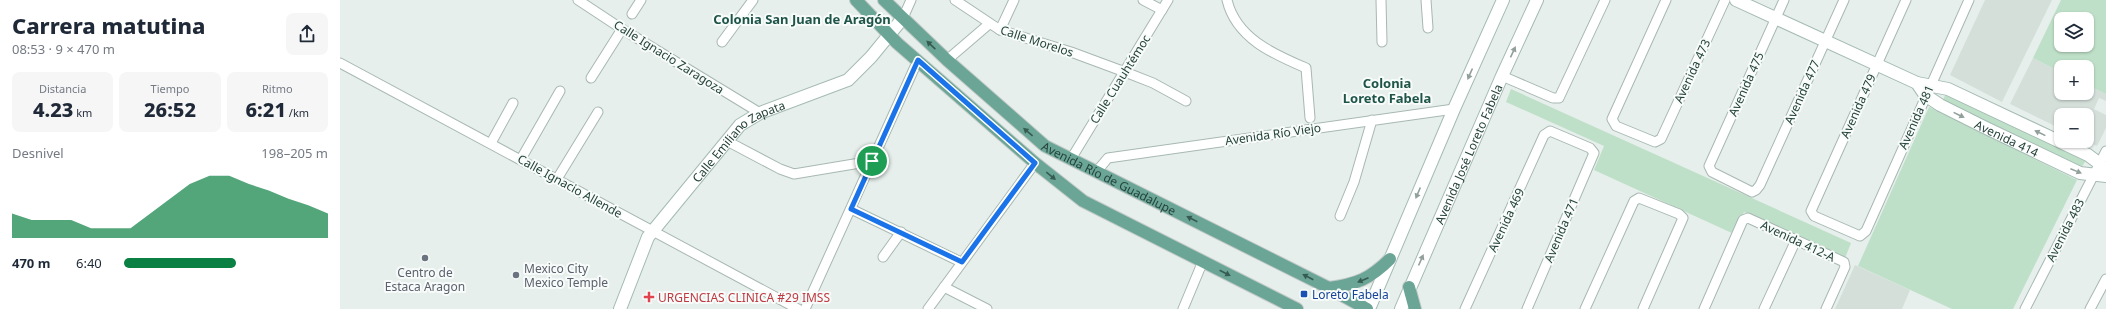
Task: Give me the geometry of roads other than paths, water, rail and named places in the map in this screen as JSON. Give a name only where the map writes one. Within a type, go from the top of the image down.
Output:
[{"type":"main road","name":"Avenida Río de Guadalupe","points":[[856,0],[889,35],[1035,163],[1083,202],[1297,309]]},
{"type":"main road","name":"Avenida Río de Guadalupe","points":[[884,0],[947,60],[1045,146],[1368,309]]},
{"type":"main road","points":[[1328,288],[1349,285],[1370,277],[1390,259]]},
{"type":"main road","points":[[1409,287],[1415,309]]},
{"type":"street","name":"Calle Ignacio Zaragoza","points":[[578,0],[622,29],[760,113]]},
{"type":"street","points":[[632,14],[641,0]]},
{"type":"street","points":[[722,42],[753,0]]},
{"type":"street","points":[[903,18],[911,0]]},
{"type":"street","name":"Calle Morelos","points":[[955,0],[1000,30],[1071,52],[1126,72],[1153,83],[1186,101]]},
{"type":"street","points":[[1000,30],[1014,0]]},
{"type":"street","points":[[1143,0],[1162,10]]},
{"type":"street","name":"Calle Cuauhtémoc","points":[[1071,158],[1126,72],[1168,0]]},
{"type":"street","points":[[1227,0],[1240,28],[1255,43],[1306,68],[1310,118]]},
{"type":"street","points":[[1380,0],[1382,42]]},
{"type":"street","points":[[1426,0],[1428,28]]},
{"type":"street","points":[[1368,309],[1454,108],[1503,0]]},
{"type":"street","name":"Avenida José Loreto Fabela","points":[[1401,309],[1409,287],[1537,0]]},
{"type":"street","points":[[1502,76],[1558,99],[1605,0]]},
{"type":"street","name":"Avenida 473","points":[[1666,0],[1612,122],[1653,142],[1658,142],[1725,0]]},
{"type":"street","name":"Avenida 414","points":[[1736,0],[1917,83],[1931,84],[1948,89],[2088,155],[2103,168]]},
{"type":"street","name":"Avenida 475","points":[[1760,185],[1752,192],[1712,172],[1709,168],[1784,0]]},
{"type":"street","name":"Avenida 477","points":[[1760,185],[1844,0]]},
{"type":"street","name":"Avenida 479","points":[[1863,235],[1856,235],[1814,216],[1812,213],[1812,208],[1906,0]]},
{"type":"street","name":"Avenida 481","points":[[1863,235],[1969,0]]},
{"type":"street","name":"Calle Emiliano Zapata","points":[[620,309],[645,244],[740,124],[760,113],[848,80],[903,18]]},
{"type":"street","points":[[947,60],[989,24]]},
{"type":"street","points":[[591,78],[622,29]]},
{"type":"street","points":[[805,309],[918,60]]},
{"type":"street","name":"Calle Ignacio Allende","points":[[340,63],[521,158],[653,232],[798,309]]},
{"type":"street","name":"Avenida 414","points":[[1917,83],[1925,95],[1940,105],[2080,173],[2093,176],[2106,176]]},
{"type":"street","points":[[521,158],[560,91]]},
{"type":"street","points":[[491,143],[513,103]]},
{"type":"street","name":"Avenida Río Viejo","points":[[1097,171],[1108,158],[1454,108]]},
{"type":"street","points":[[557,179],[598,112]]},
{"type":"street","points":[[1340,216],[1354,182],[1372,120]]},
{"type":"street","name":"Avenida 471","points":[[1527,309],[1594,156],[1594,152],[1590,148],[1548,131]]},
{"type":"street","name":"Avenida 469","points":[[1465,309],[1548,131]]},
{"type":"street","points":[[727,141],[780,170],[794,174],[872,161]]},
{"type":"street","name":"Avenida 483","points":[[2025,309],[2093,176],[2103,168],[2106,151]]},
{"type":"street","points":[[928,309],[1035,163]]},
{"type":"street","points":[[1585,309],[1634,201],[1639,198],[1679,214],[1683,218],[1644,309]]},
{"type":"street","points":[[851,209],[962,262]]},
{"type":"street","name":"Avenida 412-A","points":[[1704,309],[1743,220],[1746,218],[1844,262],[1845,267],[1826,309]]},
{"type":"street","points":[[883,257],[901,232]]},
{"type":"street","points":[[1764,309],[1796,240]]},
{"type":"street","points":[[1183,309],[1203,261]]},
{"type":"street","points":[[2090,309],[2106,279]]},
{"type":"street","points":[[944,287],[987,309]]},
{"type":"place","name":"Centro de Estaca Aragon","points":[[425,258]]},
{"type":"place","name":"Mexico City Mexico Temple","points":[[516,275]]},
{"type":"place","name":"Loreto Fabela","points":[[1304,294]]},
{"type":"place","name":"URGENCIAS CLINICA #29 IMSS","points":[[649,297]]},
{"type":"district","name":"Colonia San Juan de Aragón","points":[[802,19]]},
{"type":"district","name":"Colonia Loreto Fabela","points":[[1387,90]]}]
